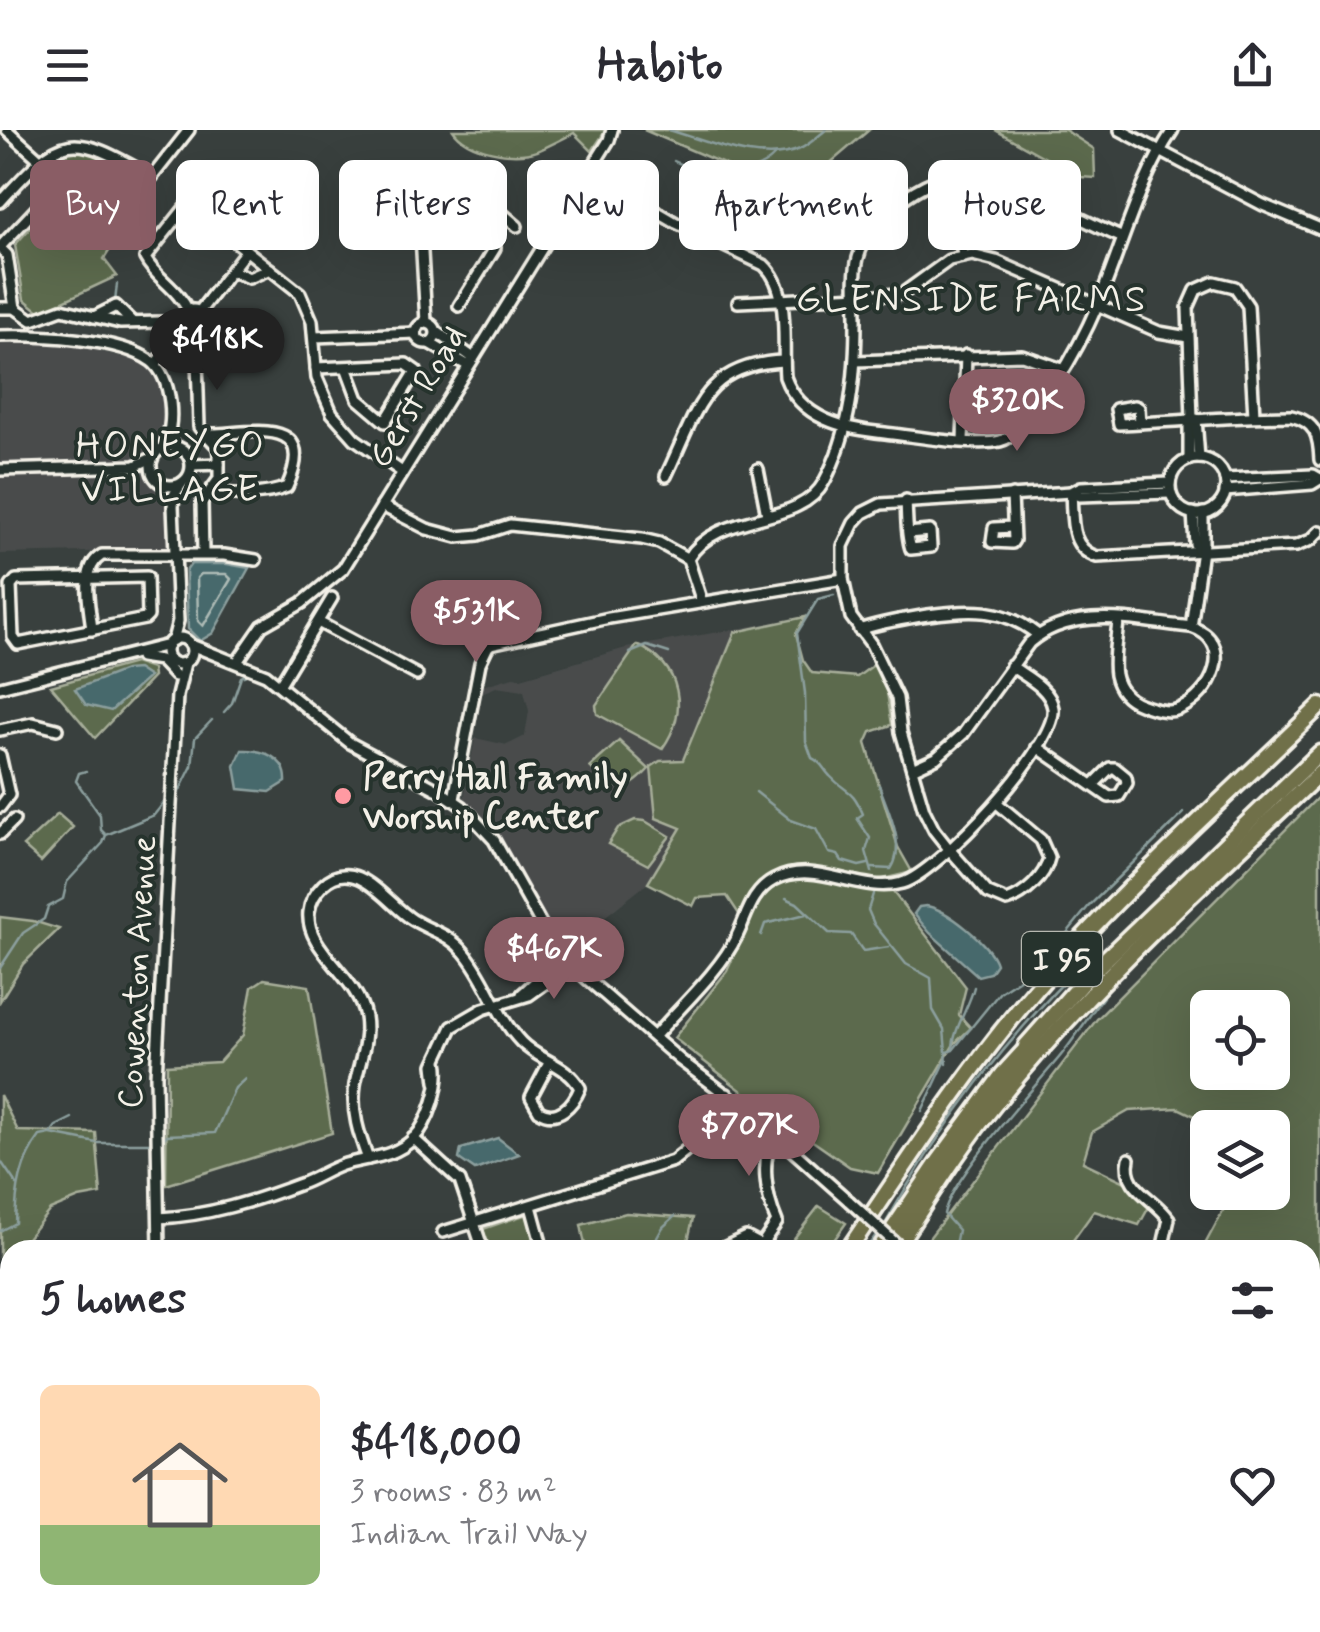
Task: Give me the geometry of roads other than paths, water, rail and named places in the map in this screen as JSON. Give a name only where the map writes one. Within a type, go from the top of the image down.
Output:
[{"type":"highway","name":"I 95","points":[[855,1240],[968,1075],[1036,989],[1129,890],[1320,706]]},
{"type":"highway","points":[[886,1240],[939,1160],[1026,1046],[1087,977],[1320,753]]},
{"type":"highway","name":"I 95","points":[[901,1240],[986,1116],[1086,1001],[1320,772]]},
{"type":"highway","points":[[1026,1046],[1086,1001]]},
{"type":"street","points":[[7,130],[40,160],[60,142],[88,140],[104,143],[128,160]]},
{"type":"street","points":[[156,172],[188,130]]},
{"type":"street","name":"Gerst Road","points":[[596,160],[612,130]]},
{"type":"street","points":[[1120,130],[1264,205],[1320,229]]},
{"type":"street","points":[[659,213],[764,265],[779,284],[783,361],[789,388],[821,418],[843,427],[1001,441],[1022,428],[1098,305],[1121,237],[1173,130]]},
{"type":"street","points":[[0,202],[30,170]]},
{"type":"street","points":[[688,560],[695,550],[723,530],[810,499],[820,488],[854,396],[858,257],[878,224],[928,181]]},
{"type":"street","points":[[155,364],[183,334],[202,328],[204,318],[194,312],[146,258],[188,204],[300,293],[308,308],[325,401],[340,426],[402,472]]},
{"type":"street","points":[[15,308],[7,255],[0,247],[30,215]]},
{"type":"street","points":[[507,216],[517,226]]},
{"type":"street","points":[[1081,219],[1121,237]]},
{"type":"street","points":[[422,250],[426,322]]},
{"type":"street","points":[[459,306],[493,250]]},
{"type":"street","name":"Gerst Road","points":[[236,662],[262,626],[302,603],[343,568],[540,250]]},
{"type":"street","points":[[962,250],[963,256]]},
{"type":"street","points":[[203,554],[202,502],[219,479],[218,447],[199,428],[197,358],[183,334],[182,320],[194,312],[246,251]]},
{"type":"street","points":[[738,302],[902,294],[949,260],[963,256],[996,260],[1158,332],[1188,337]]},
{"type":"street","points":[[232,271],[249,278],[270,269]]},
{"type":"street","points":[[1194,459],[1188,308],[1196,290],[1206,283],[1220,282],[1241,292],[1250,316],[1254,416]]},
{"type":"street","points":[[36,320],[62,309],[94,317],[116,306],[132,322],[161,322],[183,334]]},
{"type":"street","points":[[0,308],[15,308],[36,320]]},
{"type":"street","points":[[36,320],[36,335]]},
{"type":"street","points":[[426,322],[434,326],[470,361],[420,341],[416,333],[419,325],[426,322]]},
{"type":"street","points":[[430,342],[437,332]]},
{"type":"street","points":[[314,337],[416,333]]},
{"type":"street","points":[[0,336],[79,339],[132,353],[155,364],[167,386],[171,429],[192,465],[174,495],[178,621],[170,651]]},
{"type":"street","points":[[963,440],[966,355]]},
{"type":"street","points":[[856,362],[1032,355],[1062,368]]},
{"type":"street","points":[[666,476],[697,412],[724,376],[750,364],[783,361]]},
{"type":"street","points":[[316,368],[406,364],[416,371],[385,422],[358,399],[346,367]]},
{"type":"street","points":[[1140,423],[1291,416],[1306,420],[1318,435],[1320,460]]},
{"type":"street","points":[[0,470],[136,466],[163,447],[171,429]]},
{"type":"street","points":[[210,438],[213,434],[276,432],[292,441],[297,465],[288,486],[260,492],[212,490]]},
{"type":"street","points":[[163,447],[179,447]]},
{"type":"street","points":[[152,458],[154,476]]},
{"type":"street","points":[[1194,459],[1216,464],[1225,480],[1218,506],[1198,513],[1178,506],[1170,488],[1175,470],[1194,459]]},
{"type":"street","points":[[192,465],[219,464]]},
{"type":"street","points":[[136,466],[164,484],[173,506]]},
{"type":"street","points":[[758,469],[767,515]]},
{"type":"street","points":[[1225,480],[1312,474],[1320,479],[1312,484],[1225,491]]},
{"type":"street","points":[[164,484],[182,483]]},
{"type":"street","points":[[997,802],[1041,840],[1048,852],[1046,871],[1014,899],[1000,900],[988,893],[948,849],[924,810],[901,732],[897,698],[871,644],[852,617],[843,579],[843,546],[854,523],[881,504],[906,500],[1071,492],[1081,488],[1170,488]]},
{"type":"street","points":[[1071,492],[1074,535],[1088,554],[1097,557],[1296,546],[1320,531]]},
{"type":"street","points":[[1012,494],[1013,527]]},
{"type":"street","points":[[906,500],[908,533]]},
{"type":"street","points":[[382,506],[426,530],[445,535],[472,537],[510,525],[648,540],[688,560],[702,602]]},
{"type":"street","points":[[1191,627],[1199,582],[1199,551],[1195,544],[1198,513]]},
{"type":"street","points":[[92,630],[88,578],[90,566],[102,555],[203,554],[256,560]]},
{"type":"street","points":[[147,577],[146,618],[18,644],[12,638],[12,582],[88,578],[147,577]]},
{"type":"street","points":[[454,800],[487,642],[843,579]]},
{"type":"street","points":[[280,684],[332,598]]},
{"type":"street","points":[[859,630],[881,622],[977,609],[1009,616],[1038,635]]},
{"type":"street","points":[[912,769],[948,750],[1038,635],[1080,620],[1118,620],[1191,627],[1206,635],[1216,650],[1216,672],[1181,708],[1165,710],[1132,700],[1120,689],[1115,665],[1118,620]]},
{"type":"street","points":[[178,621],[188,642],[280,684],[350,743],[454,800],[494,840],[548,938],[567,961],[775,1134],[892,1240]]},
{"type":"street","points":[[318,622],[417,675]]},
{"type":"street","points":[[0,686],[122,656],[170,651],[188,642]]},
{"type":"street","name":"Cowenton Avenue","points":[[177,696],[188,661],[188,642]]},
{"type":"street","points":[[170,651],[188,661],[212,655]]},
{"type":"street","name":"Cowenton Avenue","points":[[159,1240],[156,1076],[177,696],[170,651]]},
{"type":"street","points":[[122,656],[156,658],[175,676]]},
{"type":"street","points":[[654,1037],[731,947],[754,897],[772,881],[809,873],[865,884],[894,884],[916,876],[997,802],[1052,722],[1051,700],[1010,666]]},
{"type":"street","points":[[0,730],[28,723],[56,729]]},
{"type":"street","points":[[1038,747],[1093,785]]},
{"type":"street","points":[[0,756],[9,795],[0,807]]},
{"type":"street","points":[[0,834],[14,820]]},
{"type":"street","points":[[368,1159],[357,1130],[354,1106],[366,1044],[365,1018],[350,980],[314,937],[308,915],[320,888],[340,876],[371,883],[413,920],[452,940],[473,964],[520,1042],[562,1068],[580,1088],[563,1112],[556,1115],[539,1111],[532,1097],[532,1089],[549,1062]]},
{"type":"street","points":[[159,1218],[209,1212],[298,1185],[345,1164],[391,1154],[414,1138],[429,1115],[438,1061],[452,1027],[522,994],[567,961]]},
{"type":"street","points":[[443,1232],[679,1158],[727,1094]]},
{"type":"street","points":[[766,1240],[778,1222],[770,1206],[765,1152],[775,1134]]},
{"type":"street","points":[[414,1138],[460,1181],[480,1240]]},
{"type":"street","points":[[1129,1159],[1126,1171],[1130,1180],[1169,1219],[1164,1240]]},
{"type":"street","points":[[531,1206],[540,1240]]},
{"type":"water","points":[[191,564],[249,568],[213,633],[200,641],[188,629],[186,571]]},
{"type":"water","points":[[137,669],[149,677],[111,711],[86,705],[75,689],[125,670]]},
{"type":"water","points":[[242,750],[258,751],[278,761],[286,782],[270,792],[239,789],[235,766]]},
{"type":"water","points":[[919,907],[945,913],[977,938],[996,964],[990,973],[978,976],[930,933],[914,914]]},
{"type":"water","points":[[498,1138],[519,1154],[475,1170],[459,1159],[461,1149]]},
{"type":"waterway","points":[[669,130],[734,150],[768,155],[800,149],[826,130]]},
{"type":"waterway","points":[[674,161],[699,170],[727,173],[754,169],[775,155]]},
{"type":"waterway","points":[[115,302],[117,284]]},
{"type":"waterway","points":[[834,595],[818,599],[797,633],[806,741],[812,758],[859,805],[863,814],[857,818],[870,838],[866,851],[872,872]]},
{"type":"waterway","points":[[630,653],[647,646],[669,653]]},
{"type":"waterway","points":[[224,712],[232,703],[241,677],[248,674]]},
{"type":"waterway","points":[[176,798],[192,766],[195,738],[212,720]]},
{"type":"waterway","points":[[0,968],[23,933],[44,919],[48,907],[63,899],[67,882],[103,843],[106,835],[101,830],[100,815],[76,781],[79,773],[86,771]]},
{"type":"waterway","points":[[872,868],[891,869],[897,849],[894,827],[879,785]]},
{"type":"waterway","points":[[756,792],[791,820],[816,829],[829,853],[859,866],[868,864]]},
{"type":"waterway","points":[[106,835],[154,815],[166,800]]},
{"type":"waterway","points":[[947,1052],[953,1050],[1000,992],[1042,964],[1088,907],[1184,813]]},
{"type":"waterway","points":[[873,894],[868,910],[874,924],[906,964],[931,978],[933,1010],[944,1029],[947,1064]]},
{"type":"waterway","points":[[786,898],[797,903],[829,933],[851,934],[863,951],[889,947]]},
{"type":"waterway","points":[[761,935],[765,924],[806,914]]},
{"type":"waterway","points":[[885,1224],[952,1117],[1031,1018],[1089,957]]},
{"type":"waterway","points":[[953,1049],[974,987]]},
{"type":"waterway","points":[[956,1240],[958,1230],[944,1214],[961,1180],[1103,997]]},
{"type":"waterway","points":[[922,1111],[946,1060]]},
{"type":"waterway","points":[[161,1142],[167,1135],[215,1133],[235,1088],[245,1079]]},
{"type":"waterway","points":[[0,1231],[15,1223],[20,1177],[33,1146],[40,1136],[50,1134],[72,1118]]},
{"type":"waterway","points":[[51,1134],[97,1143],[152,1143]]},
{"type":"waterway","points":[[0,1160],[17,1185]]},
{"type":"waterway","points":[[656,1240],[675,1216]]},
{"type":"waterway","points":[[872,1240],[876,1235]]},
{"type":"place","name":"Perry Hall Family Worship Center","points":[[343,796]]},
{"type":"district","name":"GLENSIDE FARMS","points":[[972,298]]},
{"type":"district","name":"HONEYGO VILLAGE","points":[[171,466]]}]
